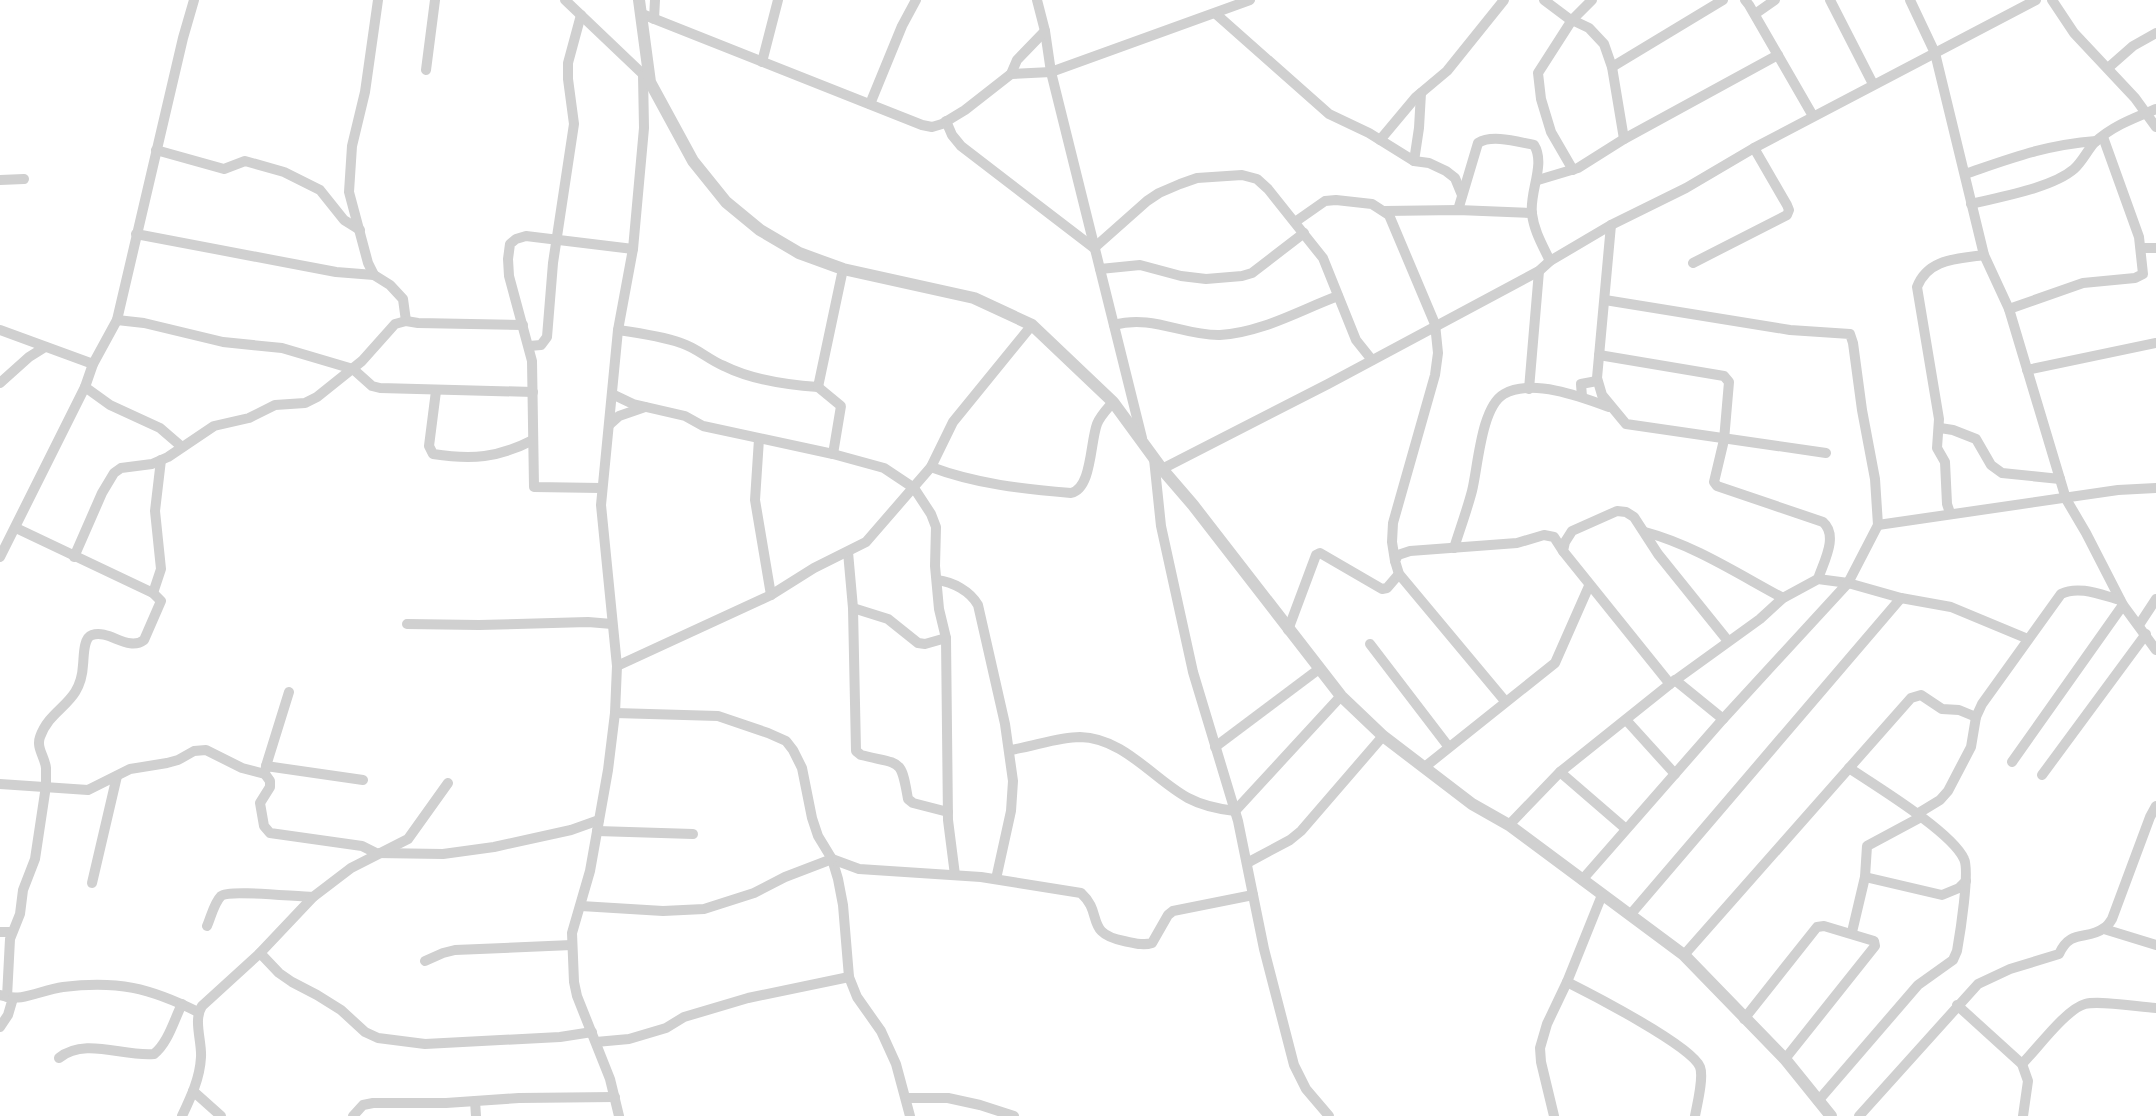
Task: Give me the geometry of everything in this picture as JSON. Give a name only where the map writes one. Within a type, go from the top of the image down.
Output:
[{"type":"street","points":[[0,557],[117,320],[194,0]]},
{"type":"street","points":[[374,275],[368,263],[349,192],[352,146],[365,92],[378,0]]},
{"type":"street","points":[[426,70],[435,0]]},
{"type":"street","points":[[565,0],[647,79],[693,161],[726,202],[760,230],[799,253],[843,269],[974,298],[1032,325],[1113,402],[1162,469],[1341,696],[1383,736],[1426,766],[1472,804],[1509,825],[1684,955],[1785,1059],[1831,1116]]},
{"type":"street","points":[[639,0],[648,17],[932,127],[965,110],[1011,74],[1017,60],[1045,30]]},
{"type":"street","points":[[619,1116],[615,1097],[575,989],[572,945],[575,920],[590,871],[615,712],[617,666],[603,546],[601,488],[618,330],[633,249],[644,128],[648,17],[655,0]]},
{"type":"street","points":[[762,62],[778,0]]},
{"type":"street","points":[[870,104],[902,26],[916,0]]},
{"type":"street","points":[[1037,0],[1045,30],[1051,72],[1142,440]]},
{"type":"street","points":[[1011,74],[1051,72],[1250,0]]},
{"type":"street","points":[[1380,139],[1421,93],[1447,71],[1504,0]]},
{"type":"street","points":[[1544,0],[1572,20],[1589,28],[1604,44],[1612,67],[1623,139]]},
{"type":"street","points":[[1573,170],[1551,132],[1541,99],[1538,73],[1572,20],[1592,0]]},
{"type":"street","points":[[1612,67],[1723,0]]},
{"type":"street","points":[[1745,0],[1813,116]]},
{"type":"street","points":[[1755,14],[1775,0]]},
{"type":"street","points":[[1830,0],[1873,84]]},
{"type":"street","points":[[1910,0],[1935,52],[1984,255],[2008,309],[2066,499],[2122,603],[2156,650]]},
{"type":"street","points":[[1162,469],[1539,271],[1550,261],[1611,225],[1686,188],[1813,116],[2036,0]]},
{"type":"street","points":[[2052,0],[2074,33],[2135,98],[2156,127]]},
{"type":"street","points":[[1216,14],[1329,114],[1380,139],[1414,160],[1429,163],[1451,174],[1462,195]]},
{"type":"street","points":[[529,346],[541,345],[547,337],[548,305],[574,124],[568,63],[581,15]]},
{"type":"street","points":[[2108,68],[2133,46],[2156,33]]},
{"type":"street","points":[[1538,180],[1573,170],[1623,139],[1778,55]]},
{"type":"street","points":[[1414,160],[1421,93]]},
{"type":"street","points":[[2135,98],[2156,106]]},
{"type":"street","points":[[1971,204],[2024,192],[2060,177],[2075,169],[2099,139],[2122,122],[2156,106]]},
{"type":"street","points":[[946,121],[961,146],[1094,248]]},
{"type":"street","points":[[1458,210],[1475,148],[1483,139],[1534,145],[1537,152],[1538,180],[1532,190],[1532,213],[1535,229],[1550,261]]},
{"type":"street","points":[[1965,174],[2036,149],[2099,139]]},
{"type":"street","points":[[2008,309],[2083,283],[2140,277],[2143,274],[2139,237],[2099,139]]},
{"type":"street","points":[[1693,263],[1787,215],[1787,205],[1754,148]]},
{"type":"street","points":[[156,150],[223,169],[245,161],[292,176],[320,190],[344,220],[360,230]]},
{"type":"street","points":[[1094,248],[1159,193],[1197,178],[1242,175],[1257,179],[1268,188],[1323,258],[1356,340],[1372,360]]},
{"type":"street","points":[[0,180],[24,178]]},
{"type":"street","points":[[1295,222],[1325,201],[1336,200],[1372,204],[1389,215],[1436,324],[1438,354],[1393,523],[1395,561],[1399,574],[1505,701]]},
{"type":"street","points":[[1384,211],[1532,213]]},
{"type":"street","points":[[1611,225],[1597,380],[1602,395],[1626,424],[1826,453]]},
{"type":"street","points":[[1100,269],[1140,265],[1181,276],[1206,279],[1242,276],[1252,273],[1304,233]]},
{"type":"street","points":[[136,234],[312,268],[374,275],[390,285],[403,299],[406,321]]},
{"type":"street","points":[[601,488],[534,487],[532,361],[509,276],[510,244],[526,236],[633,249]]},
{"type":"street","points":[[2141,248],[2156,248]]},
{"type":"street","points":[[1950,513],[1947,504],[1945,462],[1937,448],[1940,428],[1917,287],[1921,275],[1939,263],[1984,255]]},
{"type":"street","points":[[818,387],[843,269]]},
{"type":"street","points":[[1529,389],[1539,271]]},
{"type":"street","points":[[1114,325],[1164,324],[1220,335],[1272,323],[1303,308],[1338,296]]},
{"type":"street","points":[[1583,880],[1723,719],[1848,583],[1878,525],[1875,479],[1850,334],[1790,330],[1605,300]]},
{"type":"street","points":[[117,320],[144,323],[223,342],[282,348],[353,369],[372,386],[436,391],[533,392]]},
{"type":"street","points":[[75,557],[98,502],[114,473],[121,468],[152,464],[161,460],[214,426],[249,418],[275,405],[305,403],[317,397],[353,369],[395,324],[406,321],[523,325]]},
{"type":"street","points":[[617,666],[771,595],[814,568],[866,542],[931,467],[953,422],[1032,325]]},
{"type":"street","points":[[0,330],[93,364]]},
{"type":"street","points":[[618,330],[653,335],[683,344],[723,366],[741,372],[774,381],[818,387],[841,406],[833,454]]},
{"type":"street","points":[[2027,370],[2156,343]]},
{"type":"street","points":[[0,383],[45,346]]},
{"type":"street","points":[[1599,355],[1724,376],[1729,382],[1724,440],[1714,482],[1717,486],[1828,526],[1831,540],[1818,579]]},
{"type":"street","points":[[1582,397],[1581,384],[1597,380]]},
{"type":"street","points":[[85,387],[110,405],[160,428],[182,447]]},
{"type":"street","points":[[1454,548],[1472,491],[1484,430],[1494,405],[1505,393],[1547,389],[1611,407]]},
{"type":"street","points":[[436,391],[429,446],[433,454],[491,456],[514,450],[533,440]]},
{"type":"street","points":[[612,394],[646,407],[685,416],[702,426],[833,454],[884,468],[914,488],[936,527],[939,609],[946,638],[948,812],[955,875]]},
{"type":"street","points":[[931,467],[959,478],[983,483],[1071,494],[1078,492],[1082,488],[1097,424],[1113,402]]},
{"type":"street","points":[[609,425],[619,416],[646,407]]},
{"type":"street","points":[[1940,428],[1976,439],[1991,465],[2002,473],[2060,479]]},
{"type":"street","points":[[759,439],[755,500],[771,595]]},
{"type":"street","points":[[1154,457],[1161,526],[1193,672],[1235,811],[1294,1065],[1306,1089],[1329,1116]]},
{"type":"street","points":[[153,593],[161,569],[155,510],[161,460]]},
{"type":"street","points":[[1878,525],[2118,490],[2156,488]]},
{"type":"street","points":[[1563,551],[1572,531],[1617,511],[1626,512],[1634,517],[1658,554],[1728,641]]},
{"type":"street","points":[[0,1027],[8,1015],[11,932],[20,914],[23,890],[35,859],[46,786],[45,761],[38,745],[40,737],[47,725],[78,690],[83,679],[88,638],[102,635],[132,644],[139,643],[144,640],[161,601],[153,593],[16,528]]},
{"type":"street","points":[[1645,532],[1665,537],[1688,548],[1783,598]]},
{"type":"street","points":[[1395,561],[1398,555],[1410,551],[1517,543],[1544,535],[1553,537],[1589,586],[1672,682],[1723,719]]},
{"type":"street","points":[[848,552],[853,608],[856,751],[861,755],[897,764],[902,769],[908,799],[913,803],[948,812]]},
{"type":"street","points":[[1289,630],[1316,555],[1320,553],[1382,589],[1387,588],[1399,574]]},
{"type":"street","points":[[1509,825],[1560,772],[1627,721],[1672,682],[1760,619],[1783,598],[1818,579],[1848,583],[1901,598],[1951,607],[2028,639]]},
{"type":"street","points":[[937,580],[959,587],[978,605],[1010,750],[1013,781],[1010,811],[996,879]]},
{"type":"street","points":[[1426,766],[1555,663],[1589,586]]},
{"type":"street","points":[[1852,933],[1865,877],[1867,846],[1919,816],[1948,791],[1970,747],[1976,717],[1982,704],[2061,594],[2070,589],[2078,589],[2122,603]]},
{"type":"street","points":[[1630,915],[1901,598]]},
{"type":"street","points":[[2042,775],[2142,630],[2156,599]]},
{"type":"street","points":[[2012,762],[2122,603]]},
{"type":"street","points":[[853,608],[888,619],[918,643],[925,644],[946,638]]},
{"type":"street","points":[[407,624],[588,622],[612,625]]},
{"type":"street","points":[[1370,644],[1448,746]]},
{"type":"street","points":[[1215,747],[1319,669]]},
{"type":"street","points":[[289,692],[265,770],[270,787],[260,803],[260,814],[270,833],[362,846],[376,853],[430,854],[471,851],[598,826],[693,834]]},
{"type":"street","points":[[1684,955],[1910,698],[1916,695],[1925,697],[1942,709],[1959,710],[1976,717]]},
{"type":"street","points":[[1235,811],[1341,696]]},
{"type":"street","points":[[615,712],[718,716],[786,741],[793,750],[802,768],[818,836],[832,859],[843,905],[849,977],[857,997],[881,1031],[896,1064],[910,1116]]},
{"type":"street","points":[[1627,721],[1675,774]]},
{"type":"street","points":[[1247,863],[1290,840],[1301,831],[1383,736]]},
{"type":"street","points":[[1010,750],[1080,737],[1099,741],[1119,749],[1189,799],[1212,808],[1235,811]]},
{"type":"street","points":[[0,784],[88,790],[130,769],[178,760],[200,749],[242,768],[363,780]]},
{"type":"street","points":[[1818,1101],[1918,985],[1953,960],[1957,951],[1966,880],[1965,860],[1953,845],[1919,816],[1849,768]]},
{"type":"street","points":[[1560,772],[1626,829]]},
{"type":"street","points":[[92,883],[117,776]]},
{"type":"street","points":[[198,1012],[260,953],[313,897],[351,868],[408,839],[448,783]]},
{"type":"street","points":[[2104,929],[2112,919],[2156,806]]},
{"type":"street","points":[[581,905],[663,911],[704,909],[745,896],[832,859],[859,869],[996,879],[1081,893],[1091,905],[1098,929],[1108,938],[1145,945],[1152,943],[1173,911],[1253,895]]},
{"type":"street","points":[[1865,877],[1942,895],[1959,888],[1966,880]]},
{"type":"street","points":[[207,926],[218,899],[223,894],[237,892],[313,897]]},
{"type":"street","points":[[1554,1116],[1540,1048],[1547,1024],[1602,895]]},
{"type":"street","points":[[1744,1019],[1817,928],[1824,926],[1874,941],[1875,946],[1785,1059]]},
{"type":"street","points":[[1859,1116],[1978,984],[2010,969],[2059,954],[2063,944],[2071,937],[2104,929],[2156,945]]},
{"type":"street","points":[[0,932],[11,932]]},
{"type":"street","points":[[425,961],[455,950],[572,945]]},
{"type":"street","points":[[260,953],[279,973],[341,1010],[365,1032],[378,1038],[425,1044],[560,1037],[629,1039],[666,1028],[684,1017],[748,998],[849,977]]},
{"type":"street","points":[[1567,982],[1667,1038],[1693,1059],[1700,1067],[1701,1075],[1695,1116]]},
{"type":"street","points":[[7,997],[22,998],[60,987],[132,987],[162,994],[198,1012]]},
{"type":"street","points":[[2022,1065],[2067,1014],[2077,1007],[2087,1003],[2156,1008]]},
{"type":"street","points":[[59,1058],[67,1051],[80,1048],[154,1054],[166,1038],[182,1004]]},
{"type":"street","points":[[1957,1005],[2022,1065],[2028,1081],[2023,1116]]},
{"type":"street","points":[[182,1116],[193,1091],[201,1058],[198,1012]]},
{"type":"street","points":[[193,1091],[221,1116]]},
{"type":"street","points":[[353,1116],[363,1105],[373,1103],[615,1097]]},
{"type":"street","points":[[906,1098],[948,1098],[1014,1116]]},
{"type":"street","points":[[475,1101],[476,1116]]},
{"type":"street","points":[[402,1103],[404,1116]]}]
